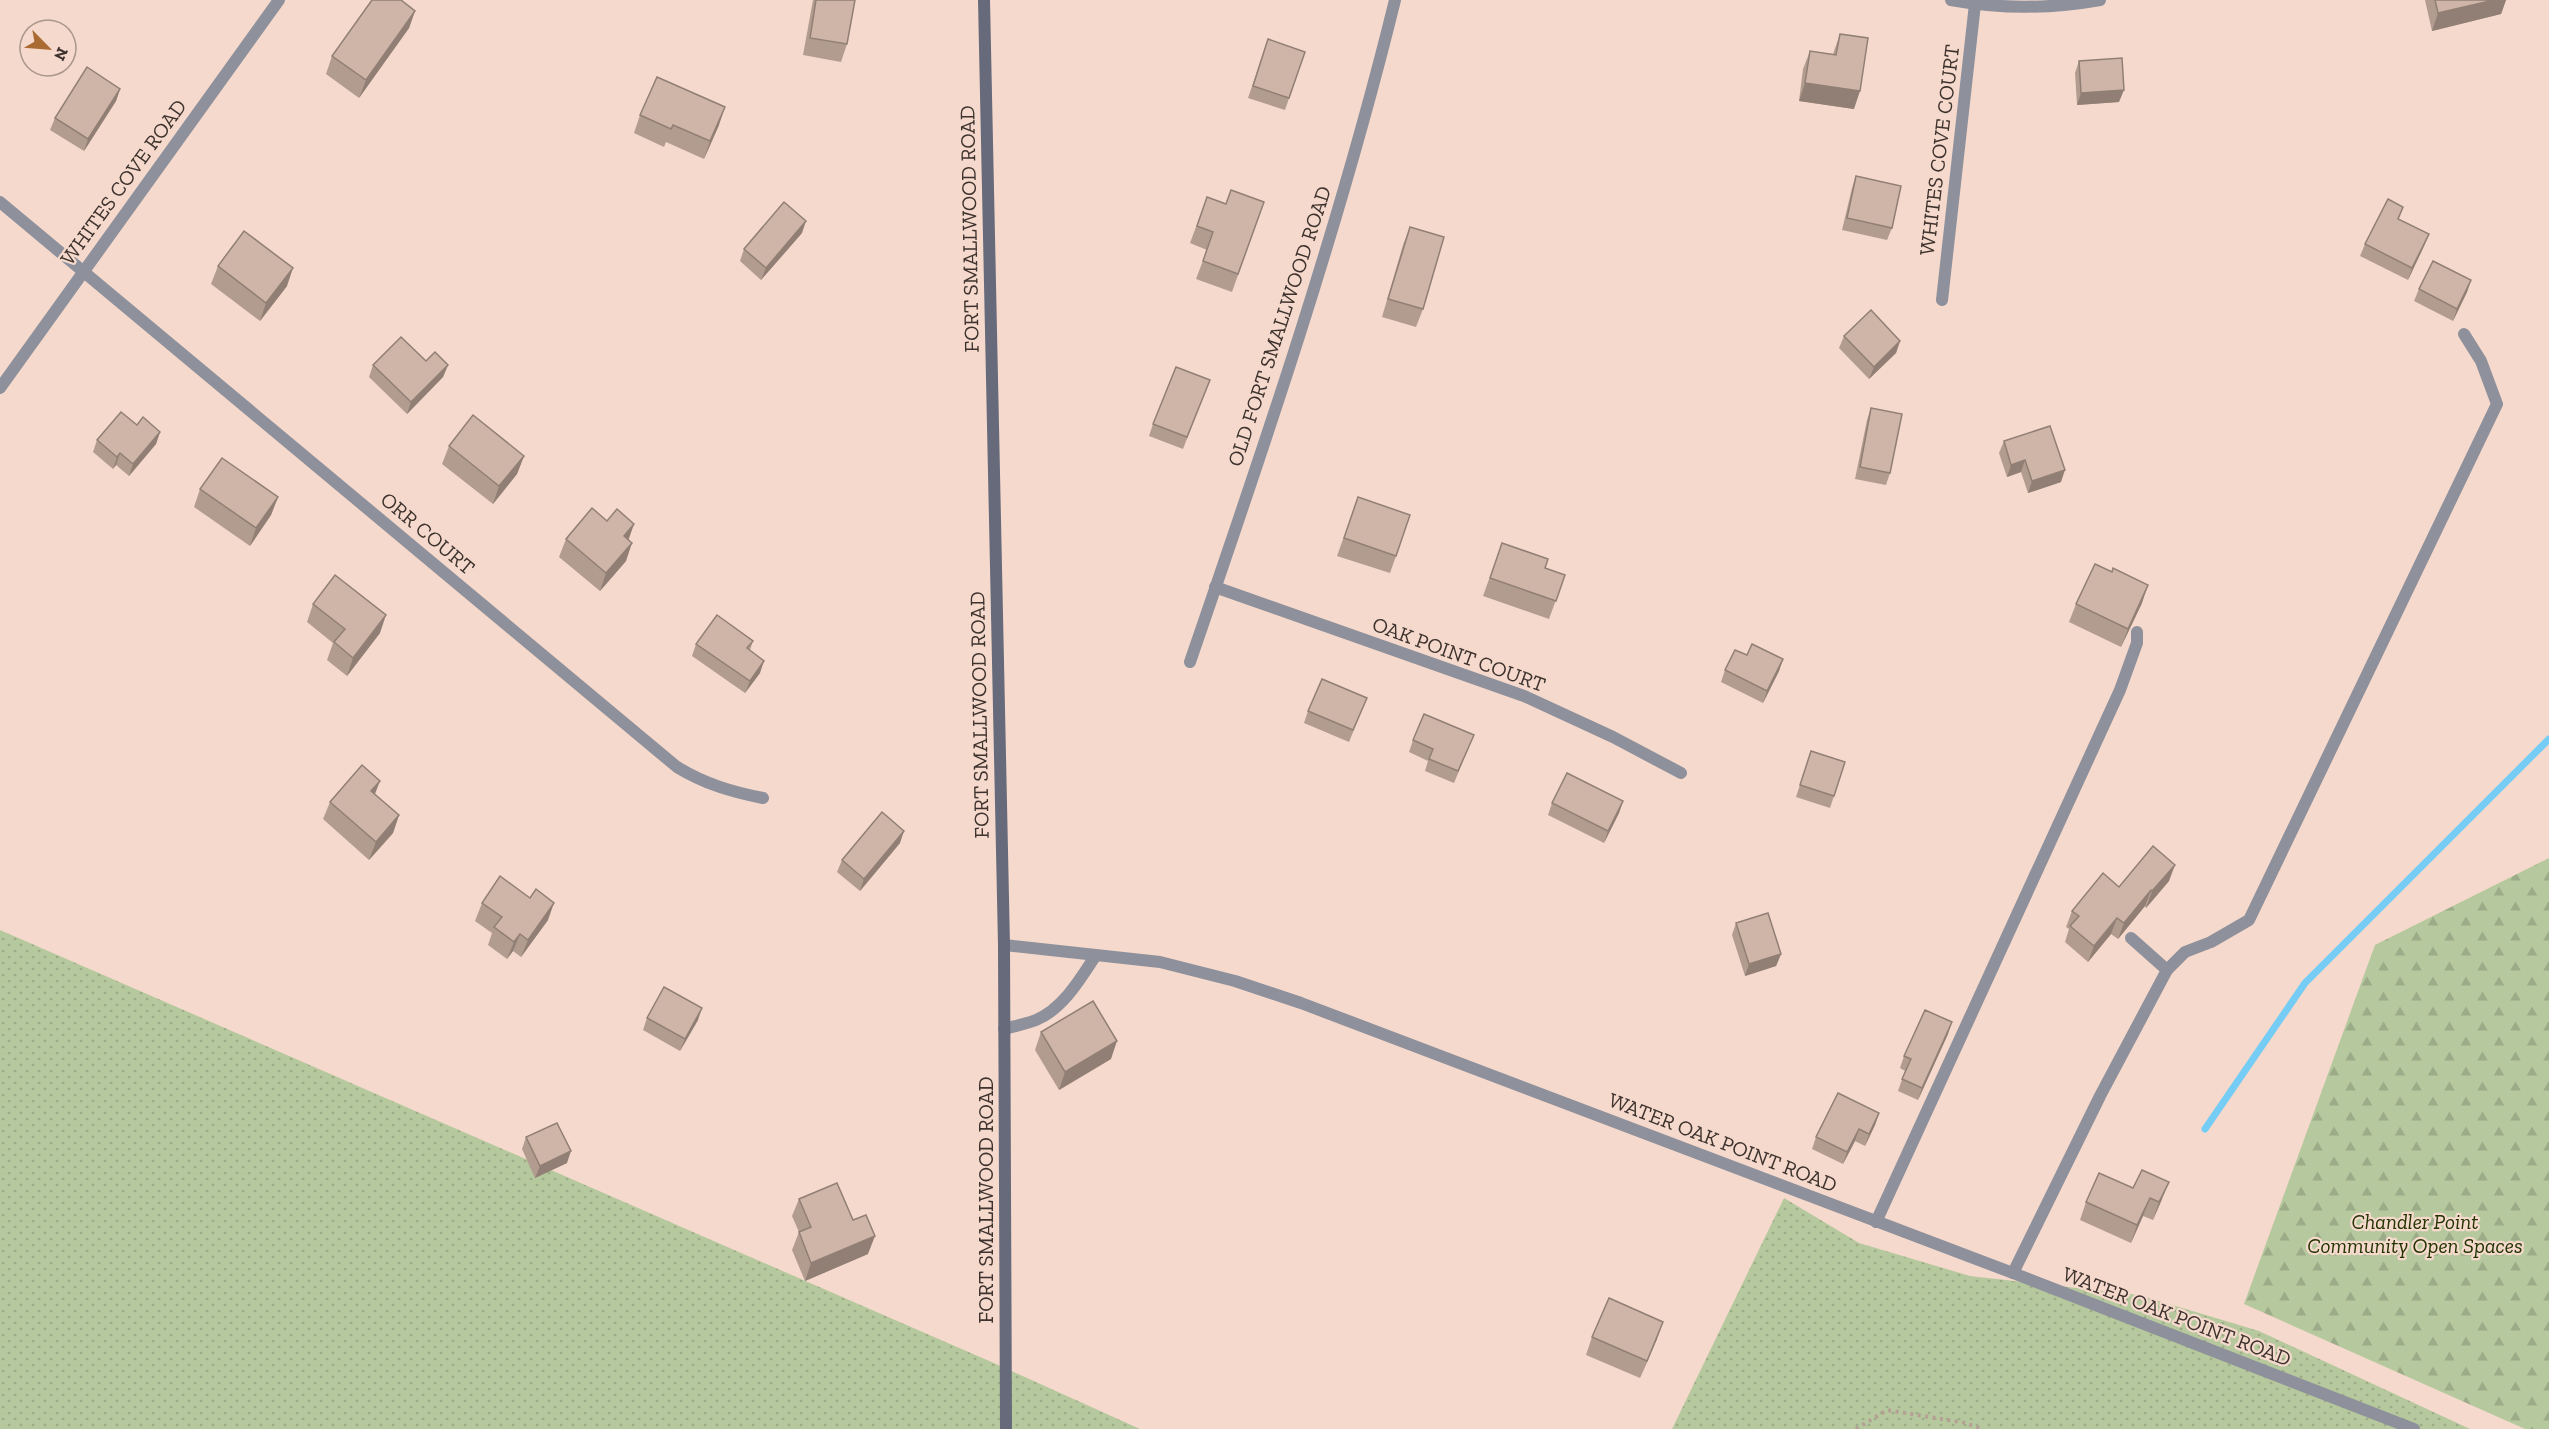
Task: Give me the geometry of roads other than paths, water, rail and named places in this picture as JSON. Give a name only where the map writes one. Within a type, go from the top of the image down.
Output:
[{"type":"main road","name":"FORT SMALLWOOD ROAD","points":[[984,0],[1004,945],[1006,1429]]},
{"type":"street","name":"WHITES COVE ROAD","points":[[0,388],[279,0]]},
{"type":"street","name":"OLD FORT SMALLWOOD ROAD","points":[[1190,662],[1323,254],[1377,75],[1395,0]]},
{"type":"street","points":[[1951,0],[2020,7],[2063,6],[2100,0]]},
{"type":"street","name":"WHITES COVE COURT","points":[[1942,300],[1975,4]]},
{"type":"street","name":"ORR COURT","points":[[0,202],[677,767],[700,781],[730,792],[764,798]]},
{"type":"street","points":[[2013,1273],[2100,1096],[2167,970],[2185,952],[2211,942],[2249,920],[2497,404],[2481,361],[2464,334]]},
{"type":"street","name":"OAK POINT COURT","points":[[1215,587],[1524,696],[1613,737],[1681,773]]},
{"type":"street","points":[[1876,1222],[2120,690],[2137,643],[2137,632]]},
{"type":"street","points":[[2131,938],[2167,970]]},
{"type":"street","name":"WATER OAK POINT ROAD","points":[[1004,945],[1160,962],[1235,981],[1279,996],[1598,1114],[2414,1429]]},
{"type":"street","points":[[1004,1029],[1038,1019],[1056,1006],[1074,988],[1096,955]]},
{"type":"waterway","points":[[2205,1129],[2305,983],[2549,739]]},
{"type":"park label","name":"Chandler Point Community Open Spaces","points":[[2415,1233]]}]
